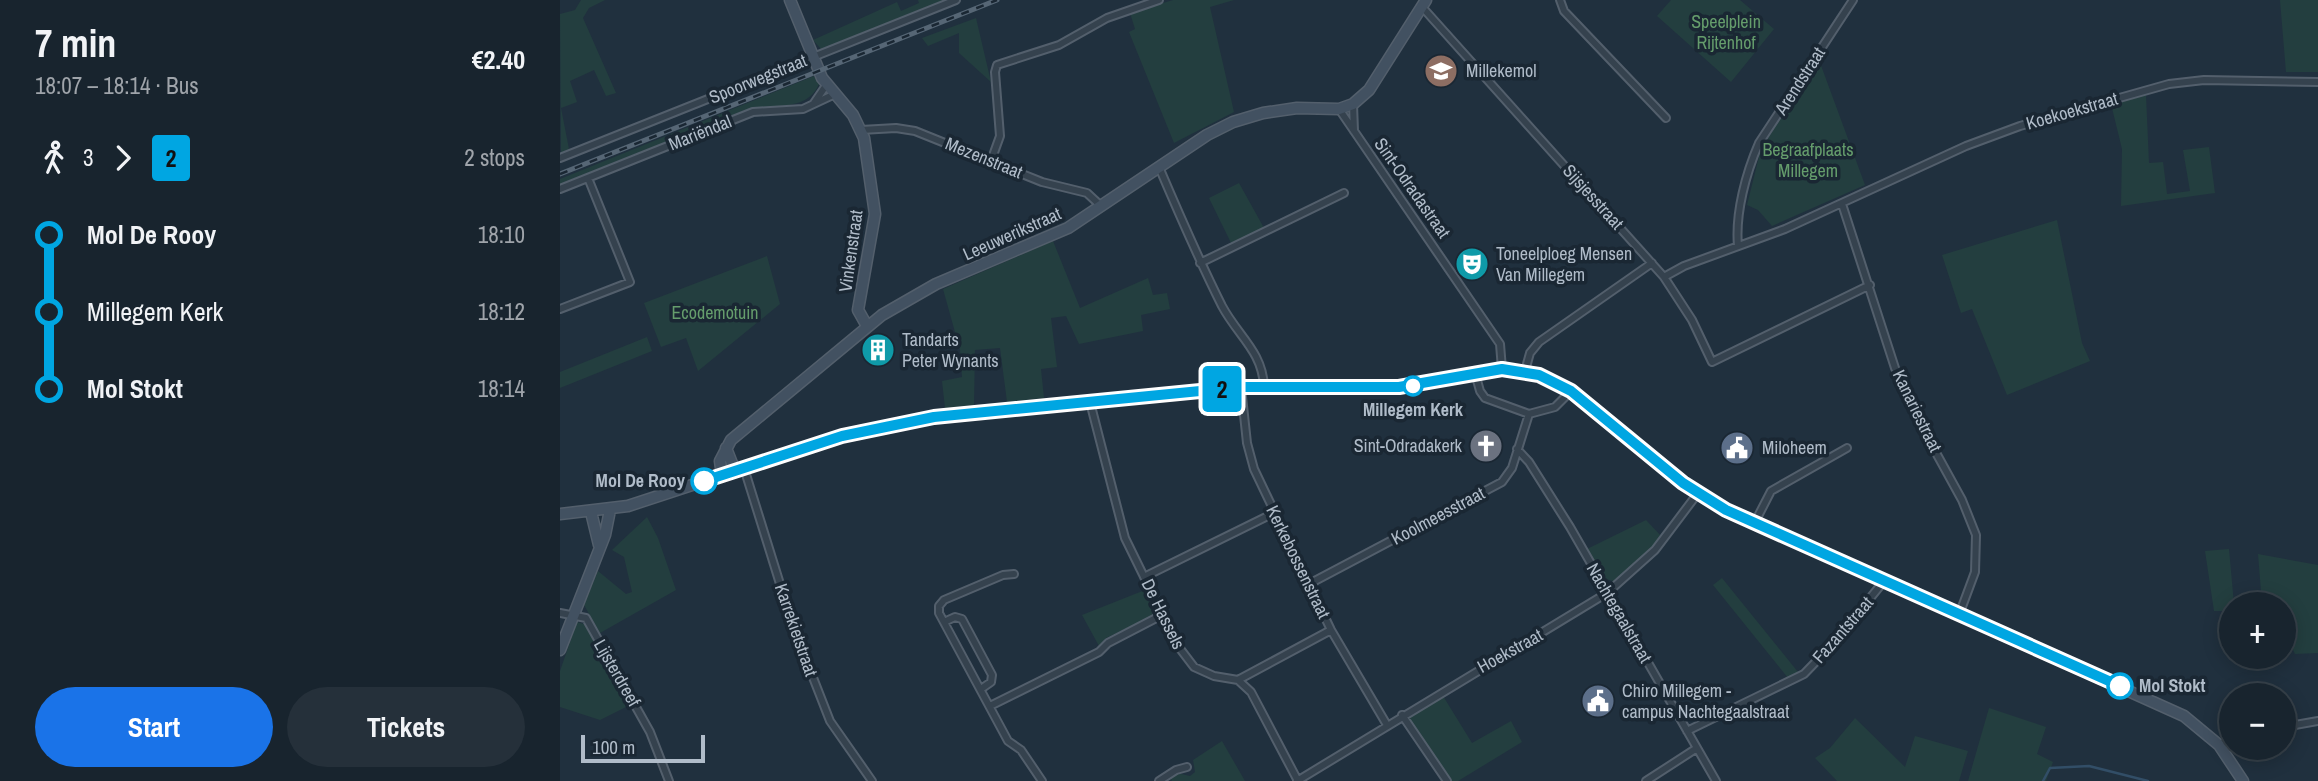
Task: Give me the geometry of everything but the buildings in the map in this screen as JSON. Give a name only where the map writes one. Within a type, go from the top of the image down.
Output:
[{"type":"street","name":"Vinkenstraat","points":[[790,0],[815,62],[827,84],[861,130],[868,155],[875,215],[858,310],[867,326]]},
{"type":"street","name":"Spoorwegstraat","points":[[560,158],[815,62],[956,0]]},
{"type":"street","points":[[991,161],[1000,136],[995,72],[997,65],[1059,45],[1107,18],[1159,0]]},
{"type":"street","points":[[1560,0],[1563,11],[1667,118]]},
{"type":"street","name":"Arendstraat","points":[[1738,246],[1740,217],[1751,163],[1759,143],[1853,0]]},
{"type":"street","points":[[1339,109],[1353,104],[1369,90],[1425,4]]},
{"type":"street","name":"Sijsjesstraat","points":[[1425,4],[1664,277],[1692,320],[1712,362],[1870,285]]},
{"type":"street","name":"Koekoekstraat","points":[[1664,277],[1684,266],[1842,204],[1993,135],[2152,88],[2204,80],[2318,82]]},
{"type":"street","points":[[814,103],[827,84]]},
{"type":"street","name":"Mariëndal","points":[[560,189],[752,112],[803,109],[835,94]]},
{"type":"street","name":"Sint-Odradastraat","points":[[1353,104],[1354,132]]},
{"type":"street","name":"Leeuwerikstraat","points":[[726,448],[747,425],[867,326],[912,296],[1051,237],[1207,135],[1247,117],[1289,109],[1339,109]]},
{"type":"street","name":"Sint-Odradastraat","points":[[1339,109],[1500,344],[1502,369]]},
{"type":"street","name":"Mezenstraat","points":[[861,130],[896,128],[915,131],[1042,182],[1087,193],[1101,206]]},
{"type":"street","points":[[1158,165],[1200,263],[1226,313],[1262,364],[1264,386]]},
{"type":"street","points":[[560,309],[630,282],[588,178]]},
{"type":"street","points":[[1200,263],[1344,193]]},
{"type":"street","name":"Kanariestraat","points":[[1842,204],[1895,368],[1918,419],[1962,500],[1976,535],[1975,572],[1959,615]]},
{"type":"street","points":[[1525,371],[1530,353],[1539,342],[1652,263]]},
{"type":"street","points":[[560,513],[610,510],[889,425],[1241,387],[1399,387],[1502,369],[1525,371],[1555,381],[1571,391],[1699,493],[1754,524],[2168,707],[2195,724],[2219,745]]},
{"type":"street","points":[[1475,373],[1479,391],[1485,398],[1529,414],[1555,407],[1571,391]]},
{"type":"street","name":"Kerkebossenstraat","points":[[1241,387],[1249,454],[1331,630],[1387,725]]},
{"type":"street","name":"De Hassels","points":[[1090,402],[1125,538],[1162,615],[1185,658],[1194,667],[1214,676],[1238,680]]},
{"type":"street","name":"Koolmeesstraat","points":[[1310,584],[1502,482],[1512,468],[1529,414]]},
{"type":"street","points":[[726,448],[739,470]]},
{"type":"street","points":[[722,475],[720,461],[726,448]]},
{"type":"street","points":[[1754,524],[1771,491],[1847,448]]},
{"type":"street","name":"Nachtegaalstraat","points":[[1517,449],[1530,462],[1716,781]]},
{"type":"street","name":"Karrekietstraat","points":[[739,470],[794,629],[830,722],[872,781]]},
{"type":"street","name":"Hoekstraat","points":[[1298,781],[1402,715],[1607,593],[1655,550],[1699,493]]},
{"type":"street","points":[[560,650],[605,535],[610,510]]},
{"type":"street","points":[[591,512],[599,545]]},
{"type":"street","points":[[1144,577],[1275,513]]},
{"type":"street","points":[[1014,574],[1003,575],[944,600],[939,606],[944,622],[1008,741],[1021,750],[1042,781]]},
{"type":"street","name":"Fazantstraat","points":[[1687,732],[1788,685],[1804,674],[1832,645],[1884,581]]},
{"type":"street","points":[[560,613],[572,614]]},
{"type":"street","name":"Lijsterdreef","points":[[572,614],[586,618],[650,732],[669,781]]},
{"type":"street","points":[[990,706],[1098,652],[1108,643],[1162,615]]},
{"type":"street","points":[[944,622],[955,617],[962,619],[992,674],[991,682],[981,689]]},
{"type":"street","points":[[1298,781],[1251,692],[1238,680],[1331,630]]},
{"type":"street","points":[[1402,715],[1447,781]]},
{"type":"street","points":[[2296,725],[2318,721]]},
{"type":"street","points":[[1646,781],[1697,748]]},
{"type":"street","points":[[2229,760],[2243,781]]},
{"type":"street","points":[[1159,781],[1176,769],[1187,767]]},
{"type":"green space","points":[[581,0],[605,0],[589,8],[583,18],[616,93],[606,96],[594,70],[570,81],[577,102],[561,108],[569,149],[561,153],[560,14],[575,10]]},
{"type":"green space","points":[[918,0],[944,0],[821,49],[813,40],[897,2],[901,11],[919,3]]},
{"type":"green space","points":[[1173,0],[1234,0],[1210,7],[1234,112],[1174,143],[1129,32],[1135,29],[1130,13]]},
{"type":"green space","name":"Speelplein Rijtenhof","points":[[1671,0],[1740,0],[1774,29],[1731,82],[1657,16]]},
{"type":"green space","points":[[2280,0],[2318,0],[2318,72],[2286,72]]},
{"type":"green space","points":[[976,18],[991,82],[959,53],[959,33],[928,46],[922,38]]},
{"type":"green space","name":"Begraafplaats Millegem","points":[[1819,60],[1865,185],[1772,226],[1758,210],[1747,205],[1761,149]]},
{"type":"green space","points":[[814,76],[819,84],[813,93],[797,103],[745,110],[560,184],[560,179]]},
{"type":"green space","points":[[2146,95],[2149,163],[2163,162],[2167,194],[2190,191],[2183,150],[2209,147],[2215,193],[2121,206],[2122,149],[2111,104]]},
{"type":"green space","points":[[1239,183],[1264,228],[1232,245],[1209,198]]},
{"type":"green space","points":[[2057,220],[2082,343],[2090,361],[2007,395],[1972,309],[1961,313],[1942,255]]},
{"type":"green space","points":[[1053,241],[1080,308],[1148,278],[1153,295],[1167,293],[1170,309],[1141,315],[1143,331],[1079,344],[1066,316],[1051,318],[1057,367],[1041,369],[1044,398],[1007,402],[1000,348],[975,350],[974,405],[945,408],[942,381],[962,377],[960,350],[943,289]]},
{"type":"green space","name":"Ecodemotuin","points":[[767,256],[780,304],[698,371],[686,338],[661,347],[644,303]]},
{"type":"green space","points":[[647,337],[652,351],[560,388],[560,372]]},
{"type":"green space","points":[[647,517],[658,538],[676,590],[600,633],[584,605],[598,571],[626,594],[632,592],[624,557],[612,550]]},
{"type":"green space","points":[[1646,520],[1662,537],[1622,576],[1613,581],[1602,578],[1587,549]]},
{"type":"green space","points":[[2229,549],[2233,592],[2219,592],[2219,611],[2214,611],[2205,551]]},
{"type":"green space","points":[[2258,554],[2318,565],[2318,653],[2296,654],[2296,592],[2261,592]]},
{"type":"green space","points":[[1722,578],[1798,672],[1788,678],[1713,585]]},
{"type":"green space","points":[[1145,590],[1157,614],[1106,638],[1099,646],[1082,615]]},
{"type":"green space","points":[[577,622],[584,624],[632,704],[600,720],[560,707],[560,671]]},
{"type":"green space","points":[[1443,696],[1472,743],[1511,721],[1522,742],[1458,781],[1450,781],[1408,717]]},
{"type":"green space","points":[[1989,708],[2046,727],[2037,754],[2053,762],[2046,781],[1968,781]]},
{"type":"green space","points":[[1855,718],[1905,767],[1915,736],[1968,751],[1959,781],[1837,781],[1815,758],[1830,748]]},
{"type":"green space","points":[[1222,741],[1245,781],[1172,781],[1170,778],[1177,773],[1190,776],[1195,772],[1193,760]]},
{"type":"waterway","points":[[2043,781],[2050,768],[2089,766],[2148,781]]},
{"type":"railway","points":[[560,174],[997,0]]},
{"type":"bus line","name":"2","points":[[704,481],[842,436],[934,417],[1241,387],[1399,387],[1447,381],[1491,370],[1525,371],[1555,381],[1571,391],[1683,483],[1726,510],[2120,686]]},
{"type":"place","name":"Millekemol","points":[[1441,71]]},
{"type":"place","name":"Toneelploeg Mensen Van Millegem","points":[[1472,264]]},
{"type":"place","name":"Tandarts Peter Wynants","points":[[878,350]]},
{"type":"place","name":"Millegem Kerk","points":[[1413,386]]},
{"type":"place","name":"Sint-Odradakerk","points":[[1486,446]]},
{"type":"place","name":"Miloheem","points":[[1737,448]]},
{"type":"place","name":"Mol De Rooy","points":[[704,481]]},
{"type":"place","name":"Mol Stokt","points":[[2120,686]]},
{"type":"place","name":"Chiro Millegem - campus Nachtegaalstraat","points":[[1598,701]]}]
